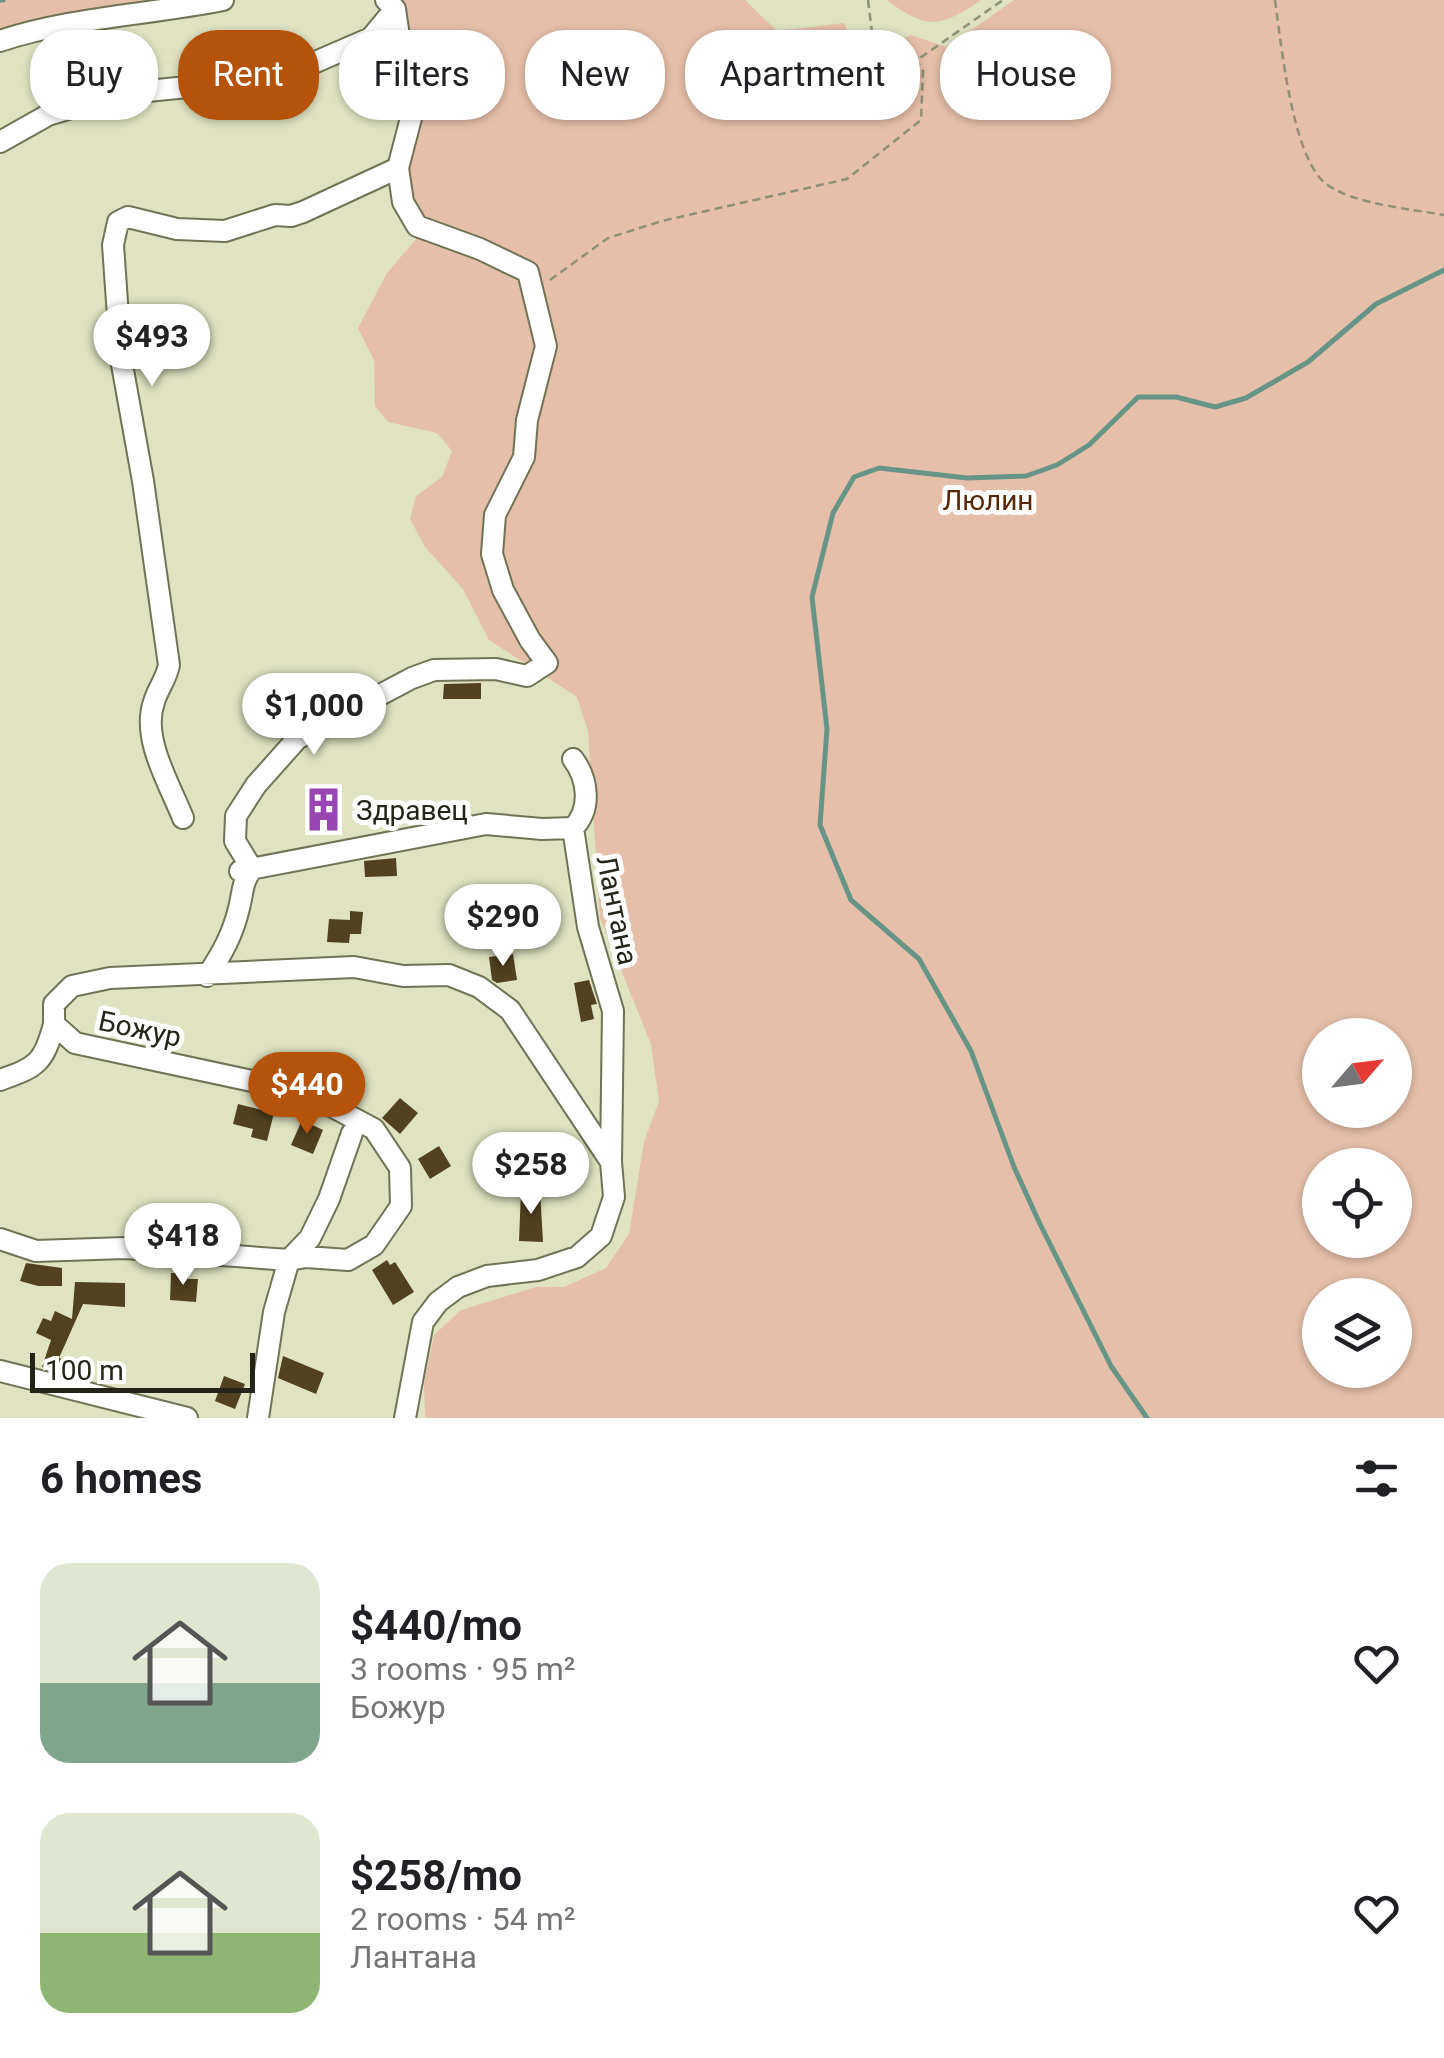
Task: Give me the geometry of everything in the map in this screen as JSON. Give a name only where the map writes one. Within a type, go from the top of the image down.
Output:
[{"type":"street","points":[[0,41],[42,26],[165,12],[223,0]]},
{"type":"street","points":[[0,142],[48,115],[118,94],[196,86],[251,90],[371,38],[391,4]]},
{"type":"street","points":[[207,976],[228,944],[240,906],[244,879],[235,841],[236,816],[256,785],[297,738],[434,670],[496,669],[527,676],[547,663],[503,590],[492,554],[495,515],[524,456],[527,420],[546,346],[535,279],[480,249],[417,226],[402,202],[398,168],[411,118],[391,4]]},
{"type":"street","points":[[183,818],[151,728],[154,702],[166,682],[169,665],[122,359],[114,244],[118,222],[128,217],[177,229],[226,231],[275,215],[303,212],[398,168]]},
{"type":"street","points":[[243,871],[486,824],[573,828],[580,820],[586,790],[581,770],[572,760]]},
{"type":"street","name":"Лантана","points":[[405,1418],[422,1322],[438,1302],[458,1287],[487,1276],[538,1270],[576,1257],[601,1236],[614,1197],[613,1012],[588,926],[573,828]]},
{"type":"street","name":"Божур","points":[[0,1239],[36,1251],[125,1248],[289,1260],[348,1260],[374,1245],[401,1206],[400,1168],[374,1128],[331,1106],[266,1084],[76,1043],[54,1024],[54,1004],[72,986],[110,978],[354,967],[402,976],[449,975],[479,987],[510,1010],[611,1162]]},
{"type":"street","points":[[0,1080],[30,1070],[47,1054],[54,1024]]},
{"type":"street","points":[[258,1418],[274,1312],[289,1260],[310,1238],[352,1133]]},
{"type":"street","points":[[0,1371],[187,1418]]},
{"type":"path","points":[[868,0],[872,30]]},
{"type":"path","points":[[920,58],[1003,0]]},
{"type":"path","points":[[1275,0],[1306,160],[1326,184],[1349,196],[1444,214]]},
{"type":"path","points":[[535,279],[608,238],[662,221],[847,179],[921,120],[920,66]]},
{"type":"green space","points":[[0,0],[162,0],[0,34]]},
{"type":"green space","name":"Люлин","points":[[389,0],[745,0],[776,30],[685,30],[685,120],[920,120],[920,38],[940,45],[940,120],[1111,120],[1111,30],[971,30],[1014,0],[1444,0],[1444,1418],[425,1418],[424,1384],[434,1335],[461,1310],[536,1287],[564,1287],[606,1268],[629,1234],[644,1142],[659,1101],[651,1044],[600,918],[588,731],[577,697],[489,640],[463,589],[425,547],[410,519],[416,496],[442,477],[452,451],[437,433],[388,422],[375,406],[374,360],[358,328],[387,273],[416,239],[417,226],[400,174],[414,129],[412,120],[505,120],[505,30],[395,30]]},
{"type":"green space","points":[[887,0],[981,0],[955,16],[934,22],[913,17]]},
{"type":"green space","name":"Люлин","points":[[844,23],[847,30],[785,30]]},
{"type":"building","points":[[481,683],[481,699],[443,699],[444,684]]},
{"type":"building","points":[[396,858],[397,876],[365,877],[364,861]]},
{"type":"building","points":[[350,911],[363,912],[361,934],[350,934],[349,943],[327,942],[329,919],[350,920]]},
{"type":"building","points":[[513,954],[517,980],[492,980],[489,957]]},
{"type":"building","points":[[589,980],[597,1004],[591,1005],[594,1019],[581,1022],[574,983]]},
{"type":"building","points":[[400,1098],[418,1113],[400,1134],[382,1118]]},
{"type":"building","points":[[238,1104],[274,1113],[267,1141],[251,1137],[253,1129],[233,1124]]},
{"type":"building","points":[[302,1120],[323,1130],[313,1154],[291,1145]]},
{"type":"building","points":[[439,1146],[451,1166],[430,1179],[418,1159]]},
{"type":"building","points":[[521,1190],[540,1190],[543,1242],[519,1241]]},
{"type":"building","points":[[387,1260],[390,1265],[395,1262],[414,1292],[393,1305],[372,1270]]},
{"type":"building","points":[[26,1263],[62,1268],[62,1286],[20,1281]]},
{"type":"building","points":[[171,1273],[188,1273],[188,1279],[198,1279],[196,1302],[170,1300]]},
{"type":"building","points":[[75,1282],[125,1283],[125,1307],[83,1304],[59,1358],[63,1359],[59,1372],[42,1367],[51,1340],[36,1333],[43,1318],[51,1321],[55,1311],[72,1319]]},
{"type":"building","points":[[283,1356],[324,1373],[316,1394],[278,1378]]},
{"type":"building","points":[[224,1376],[245,1384],[235,1409],[215,1401]]},
{"type":"waterway","points":[[1147,1418],[1111,1366],[1040,1224],[1014,1167],[971,1051],[919,959],[851,900],[820,825],[827,729],[812,597],[833,513],[854,477],[879,468],[967,478],[1026,476],[1057,465],[1089,445],[1138,397],[1176,397],[1215,407],[1246,398],[1308,362],[1376,304],[1444,270]]},
{"type":"place","name":"Здравец","points":[[323,810]]}]
